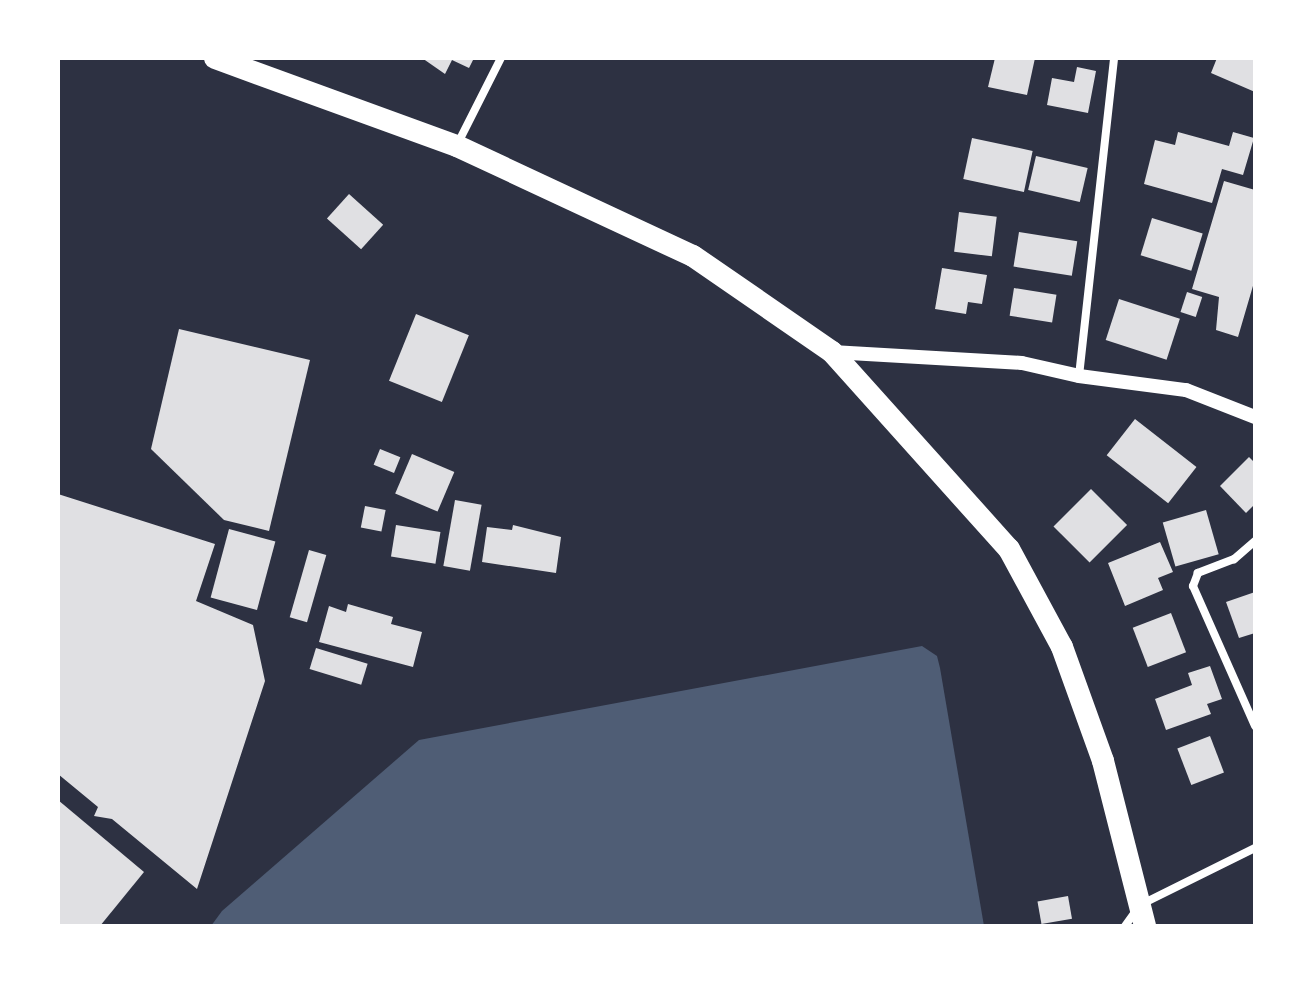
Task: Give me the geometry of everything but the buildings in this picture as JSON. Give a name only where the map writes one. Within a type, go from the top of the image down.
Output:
[{"type":"highway","points":[[215,58],[457,146],[693,256],[832,352],[1009,549],[1062,647],[1103,761],[1143,916]]},
{"type":"street","points":[[457,146],[501,58]]},
{"type":"street","points":[[1079,376],[1114,58]]},
{"type":"street","points":[[832,352],[1022,363],[1079,376],[1186,390],[1255,417]]},
{"type":"street","points":[[1255,541],[1234,559],[1198,573],[1193,586],[1255,726]]},
{"type":"street","points":[[1125,926],[1255,848]]},
{"type":"water","points":[[922,646],[937,656],[940,668],[984,926],[211,926],[222,911],[419,740]]}]
